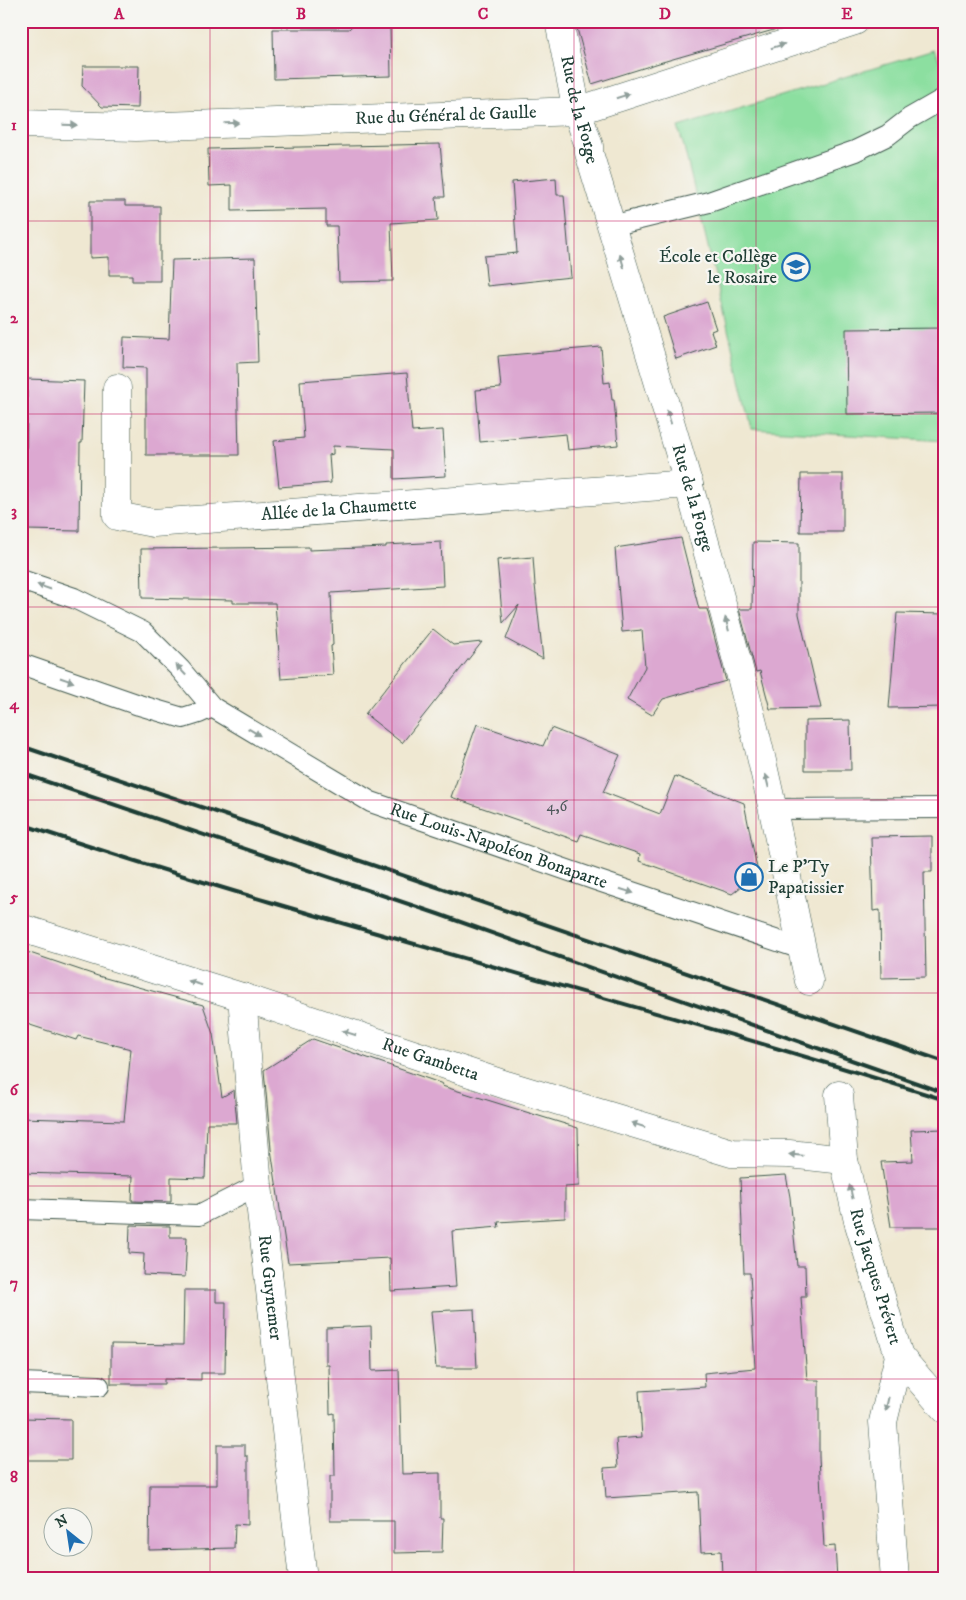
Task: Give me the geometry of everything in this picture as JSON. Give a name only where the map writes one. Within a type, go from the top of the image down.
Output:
[{"type":"street","name":"Rue de la Forge","points":[[559,21],[577,111],[689,484],[749,706],[774,808],[809,981]]},
{"type":"street","name":"Rue du Général de Gaulle","points":[[21,124],[136,127],[577,111],[855,21]]},
{"type":"street","name":"Allée de la Chaumette","points":[[118,388],[117,516],[153,524],[689,484]]},
{"type":"street","name":"Rue Gambetta","points":[[21,928],[506,1085],[732,1153],[789,1154],[844,1160]]},
{"type":"street","name":"Rue Guynemer","points":[[242,998],[258,1185],[303,1579]]},
{"type":"street","name":"Rue Jacques Prévert","points":[[838,1095],[844,1160],[858,1221],[899,1356],[883,1422],[895,1579]]},
{"type":"street","points":[[899,1356],[945,1409]]},
{"type":"lane","points":[[611,226],[709,202],[856,151],[888,135],[910,118],[945,98]]},
{"type":"lane","name":"Rue Louis-Napoléon Bonaparte","points":[[21,580],[74,598],[143,632],[180,669],[212,706],[371,802],[802,949]]},
{"type":"lane","points":[[21,664],[139,705],[183,718],[212,706]]},
{"type":"lane","points":[[774,808],[945,808]]},
{"type":"lane","points":[[21,1209],[199,1215],[258,1185]]},
{"type":"lane","points":[[21,1383],[99,1386]]},
{"type":"green space","name":"École et Collège le Rosaire","points":[[934,50],[945,71],[945,441],[752,429],[678,127]]},
{"type":"building","points":[[357,21],[381,21],[390,29],[391,76],[274,79],[273,29],[349,29]]},
{"type":"building","points":[[575,21],[775,21],[777,29],[592,84]]},
{"type":"building","points":[[83,66],[139,66],[138,108],[102,107],[82,86]]},
{"type":"building","points":[[440,144],[445,197],[436,197],[438,220],[391,223],[393,281],[339,282],[337,226],[326,226],[326,209],[232,211],[232,185],[209,186],[208,149]]},
{"type":"building","points":[[556,178],[557,195],[564,195],[571,277],[487,286],[484,256],[517,253],[512,182]]},
{"type":"building","points":[[90,201],[125,201],[125,206],[160,206],[160,281],[132,281],[132,275],[109,275],[109,257],[90,258]]},
{"type":"building","points":[[255,258],[258,362],[237,363],[239,455],[146,455],[146,368],[123,367],[124,337],[169,339],[172,260]]},
{"type":"building","points":[[707,302],[716,329],[711,331],[716,345],[676,359],[663,317]]},
{"type":"building","points":[[945,328],[945,413],[847,414],[846,329]]},
{"type":"building","points":[[601,347],[604,383],[610,382],[612,400],[614,400],[618,445],[568,450],[566,434],[480,442],[476,390],[501,388],[498,356]]},
{"type":"building","points":[[407,373],[412,432],[443,430],[446,476],[394,479],[394,449],[333,446],[333,454],[329,455],[331,483],[279,487],[274,441],[304,438],[300,381]]},
{"type":"building","points":[[27,379],[84,381],[82,443],[80,443],[79,531],[26,530]]},
{"type":"building","points":[[801,474],[843,474],[843,532],[800,532]]},
{"type":"building","points":[[681,538],[699,609],[707,609],[726,681],[663,699],[652,715],[627,700],[645,667],[642,630],[622,632],[615,548]]},
{"type":"building","points":[[441,542],[443,586],[331,593],[333,675],[281,679],[275,603],[233,603],[233,600],[142,598],[141,549],[309,547],[309,550],[386,547],[386,545]]},
{"type":"building","points":[[753,542],[799,543],[799,614],[821,708],[770,709],[760,671],[756,672],[739,609],[752,609]]},
{"type":"building","points":[[533,557],[543,659],[506,639],[519,605],[503,623],[497,560]]},
{"type":"building","points":[[897,613],[945,614],[945,707],[889,708]]},
{"type":"building","points":[[433,629],[453,645],[482,642],[402,743],[365,714]]},
{"type":"building","points":[[850,720],[851,770],[805,770],[805,721]]},
{"type":"building","points":[[477,724],[543,746],[551,728],[620,755],[603,792],[660,814],[675,776],[744,803],[758,873],[732,894],[639,861],[640,854],[581,834],[578,841],[451,797]]},
{"type":"building","points":[[932,836],[932,872],[924,872],[926,977],[881,978],[880,910],[873,911],[871,837]]},
{"type":"building","points":[[21,950],[98,976],[203,1005],[213,1034],[222,1097],[234,1090],[237,1123],[207,1123],[205,1178],[171,1177],[171,1202],[132,1201],[133,1176],[21,1173],[21,1118],[124,1121],[131,1049],[78,1036],[76,1040],[21,1022]]},
{"type":"building","points":[[313,1039],[443,1084],[442,1086],[578,1128],[579,1186],[565,1187],[565,1218],[498,1222],[499,1227],[452,1231],[456,1287],[391,1291],[390,1258],[288,1263],[271,1149],[264,1070]]},
{"type":"building","points":[[945,1129],[945,1227],[891,1227],[881,1162],[913,1161],[911,1130]]},
{"type":"building","points":[[786,1175],[797,1266],[805,1266],[806,1297],[801,1297],[807,1380],[819,1380],[819,1457],[824,1547],[835,1546],[837,1579],[786,1579],[786,1575],[722,1578],[721,1551],[701,1552],[698,1492],[606,1498],[604,1468],[618,1467],[616,1439],[642,1437],[639,1391],[705,1387],[704,1373],[755,1368],[750,1273],[744,1273],[740,1178]]},
{"type":"building","points":[[130,1225],[170,1226],[170,1237],[187,1237],[185,1277],[143,1275],[144,1254],[129,1253]]},
{"type":"building","points":[[184,1290],[216,1290],[216,1302],[226,1302],[225,1373],[201,1373],[201,1380],[164,1379],[164,1384],[111,1384],[111,1344],[183,1345]]},
{"type":"building","points":[[474,1309],[477,1368],[436,1368],[431,1311]]},
{"type":"building","points":[[371,1326],[372,1371],[399,1370],[402,1474],[440,1473],[440,1518],[443,1518],[442,1552],[394,1553],[394,1521],[330,1521],[330,1476],[335,1476],[334,1413],[330,1414],[329,1365],[326,1365],[326,1328]]},
{"type":"building","points":[[21,1418],[71,1419],[71,1460],[21,1460]]},
{"type":"building","points":[[217,1445],[245,1445],[245,1456],[248,1456],[248,1525],[235,1524],[234,1548],[149,1550],[150,1485],[217,1485]]},
{"type":"railway","points":[[21,746],[945,1062]]},
{"type":"railway","points":[[21,773],[438,914],[945,1093]]},
{"type":"railway","points":[[21,824],[251,896],[830,1064],[945,1100]]},
{"type":"place","name":"École et Collège le Rosaire","points":[[796,267]]},
{"type":"place","name":"Le P'Ty Papatissier","points":[[749,877]]}]
